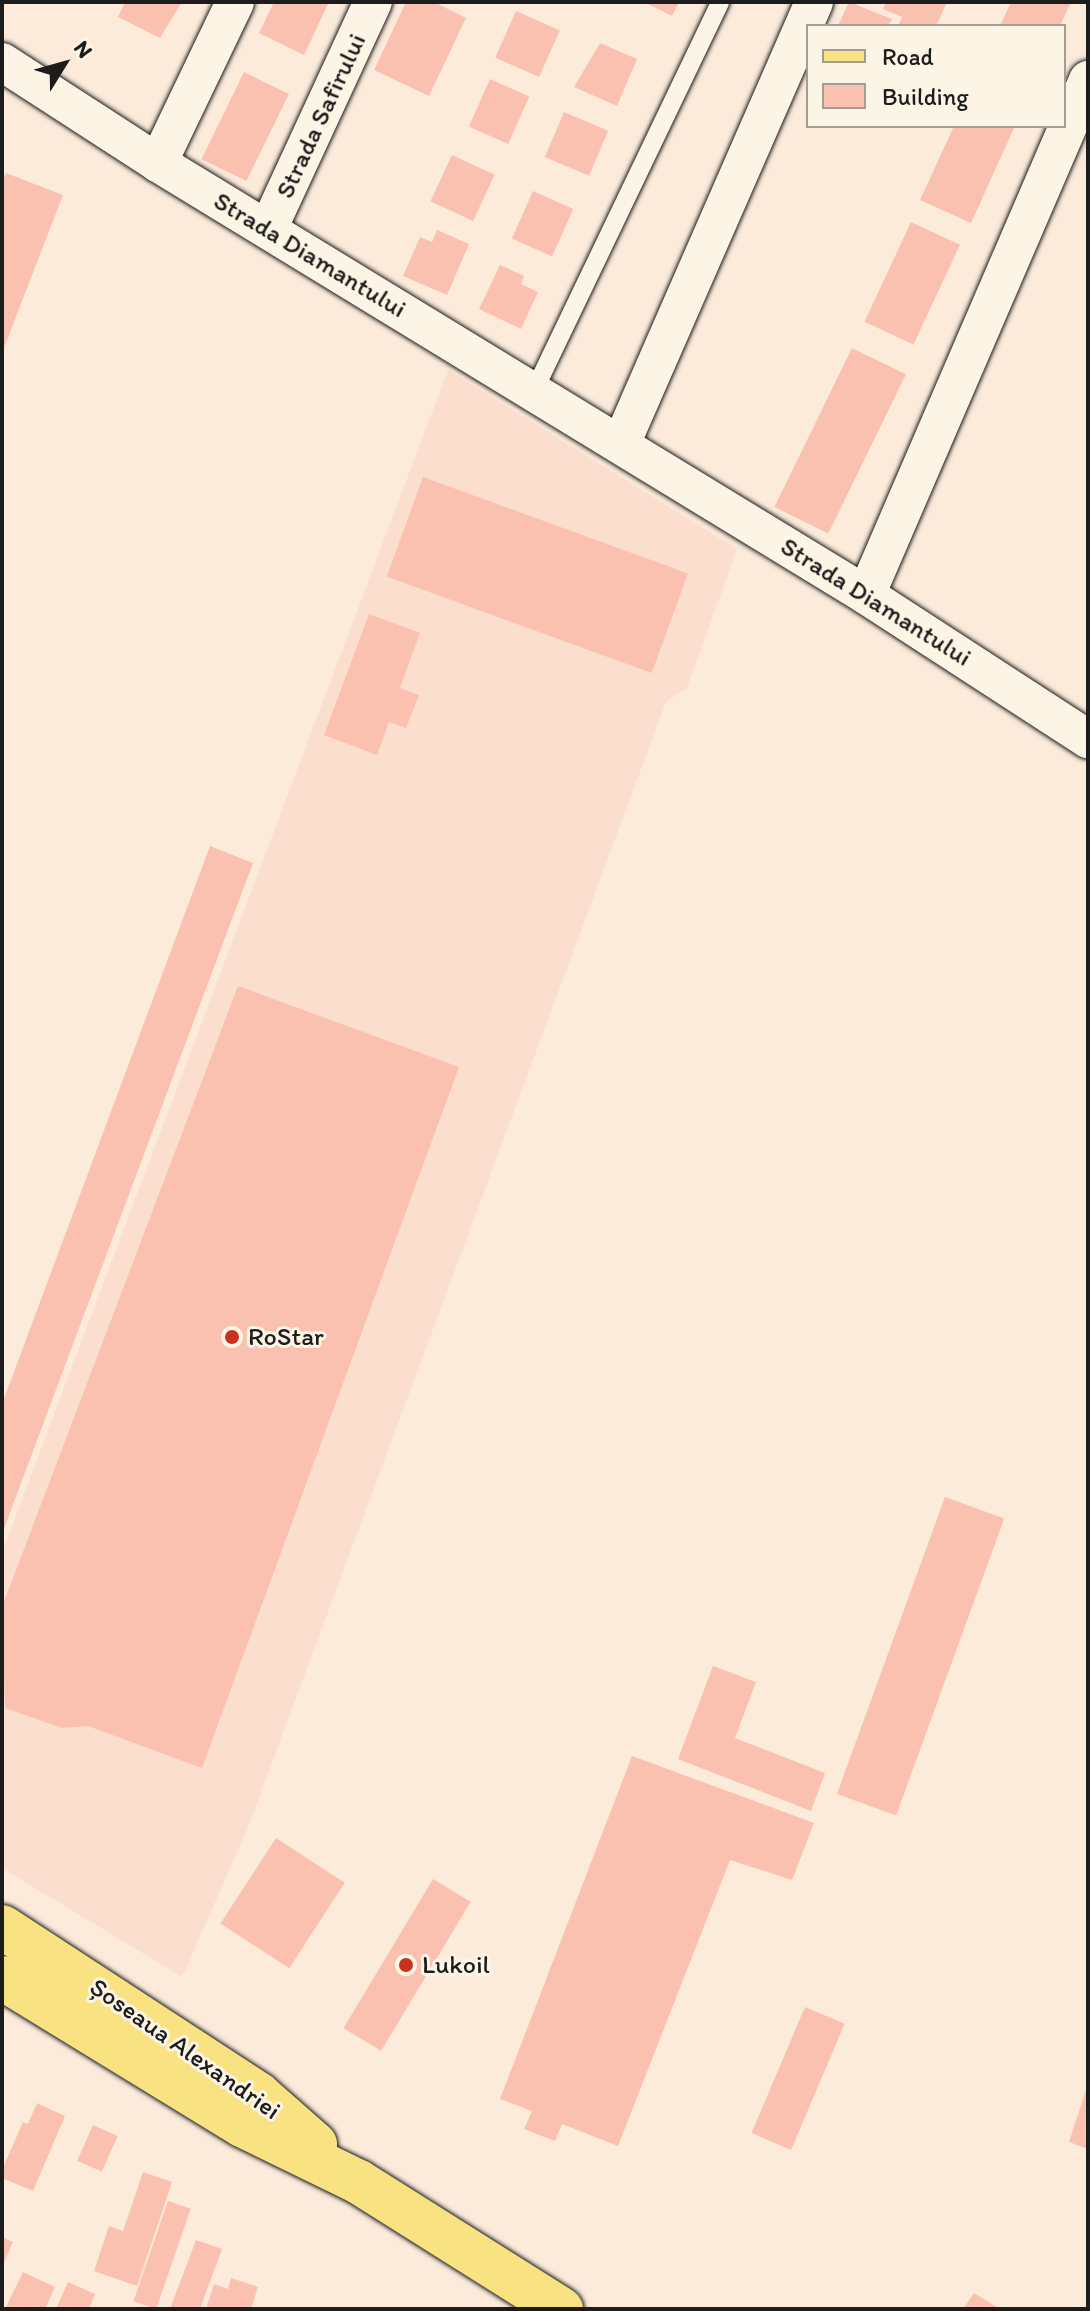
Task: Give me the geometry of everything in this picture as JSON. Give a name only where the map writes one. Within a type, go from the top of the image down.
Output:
[{"type":"main road","name":"Șoseaua Alexandriei","points":[[2,1927],[258,2094],[359,2182]]},
{"type":"main road","name":"Șoseaua Alexandriei","points":[[2,1978],[242,2125],[359,2182],[561,2309]]},
{"type":"street","points":[[158,163],[235,2]]},
{"type":"street","name":"Strada Safirului","points":[[268,229],[373,2]]},
{"type":"street","points":[[621,444],[814,2]]},
{"type":"street","name":"Strada Diamantului","points":[[2,62],[158,163],[866,595],[1088,739]]},
{"type":"street","points":[[866,595],[1088,80]]},
{"type":"lane","points":[[534,391],[720,2]]},
{"type":"shaded area","points":[[448,370],[737,549],[687,688],[666,702],[247,1830],[182,1977],[2,1868],[2,1552]]},
{"type":"building","points":[[125,2],[182,2],[160,38],[118,17]]},
{"type":"building","points":[[274,2],[329,2],[304,55],[259,33]]},
{"type":"building","points":[[406,2],[434,2],[466,18],[429,96],[374,70]]},
{"type":"building","points":[[644,2],[679,2],[672,16]]},
{"type":"building","points":[[849,2],[892,19],[889,24],[839,24]]},
{"type":"building","points":[[886,2],[947,2],[937,24],[899,24],[902,17],[883,9]]},
{"type":"building","points":[[1011,2],[1071,2],[1061,24],[1001,24]]},
{"type":"building","points":[[516,11],[560,31],[539,77],[495,58]]},
{"type":"building","points":[[600,43],[637,59],[617,106],[574,87]]},
{"type":"building","points":[[244,72],[289,94],[246,181],[201,159]]},
{"type":"building","points":[[490,79],[529,96],[508,144],[469,127]]},
{"type":"building","points":[[564,112],[608,131],[589,176],[545,157]]},
{"type":"building","points":[[953,128],[1014,128],[971,223],[920,200]]},
{"type":"building","points":[[452,155],[495,175],[473,221],[430,201]]},
{"type":"building","points":[[6,173],[63,195],[2,353],[2,182]]},
{"type":"building","points":[[533,191],[573,209],[552,256],[512,239]]},
{"type":"building","points":[[911,222],[960,245],[913,345],[865,322]]},
{"type":"building","points":[[437,230],[469,244],[447,295],[403,276],[420,237],[432,242]]},
{"type":"building","points":[[500,265],[524,276],[521,284],[538,292],[521,329],[479,309]]},
{"type":"building","points":[[852,348],[906,374],[828,533],[774,507]]},
{"type":"building","points":[[423,477],[688,573],[652,673],[387,577]]},
{"type":"building","points":[[369,614],[420,633],[400,688],[419,695],[406,728],[389,722],[377,755],[324,735]]},
{"type":"building","points":[[210,846],[253,863],[2,1534],[2,1404]]},
{"type":"building","name":"RoStar","points":[[238,986],[459,1067],[202,1768],[88,1726],[62,1728],[5,1708],[2,1607]]},
{"type":"building","points":[[945,1497],[1004,1519],[896,1815],[837,1794]]},
{"type":"building","points":[[713,1666],[756,1682],[735,1738],[825,1773],[811,1811],[678,1759]]},
{"type":"building","points":[[632,1756],[814,1823],[792,1880],[730,1860],[618,2146],[562,2124],[555,2141],[524,2129],[532,2111],[500,2099]]},
{"type":"building","points":[[276,1838],[345,1883],[289,1968],[220,1924]]},
{"type":"building","name":"Lukoil","points":[[433,1879],[471,1902],[381,2051],[343,2028]]},
{"type":"building","points":[[805,2007],[845,2024],[791,2150],[751,2133]]},
{"type":"building","points":[[1088,2087],[1088,2149],[1069,2142]]},
{"type":"building","points":[[37,2103],[65,2116],[33,2191],[2,2178],[2,2170],[23,2122],[28,2124]]},
{"type":"building","points":[[93,2125],[118,2136],[102,2172],[77,2161]]},
{"type":"building","points":[[143,2172],[172,2182],[137,2286],[94,2271],[109,2226],[123,2231]]},
{"type":"building","points":[[168,2201],[191,2209],[156,2309],[133,2301]]},
{"type":"building","points":[[2,2237],[13,2242],[2,2267]]},
{"type":"building","points":[[196,2240],[222,2249],[200,2309],[170,2309]]},
{"type":"building","points":[[23,2272],[55,2287],[45,2309],[5,2309]]},
{"type":"building","points":[[231,2278],[258,2287],[251,2309],[206,2309],[214,2284],[228,2289]]},
{"type":"building","points":[[68,2282],[95,2294],[89,2309],[56,2309]]},
{"type":"building","points":[[974,2293],[1000,2309],[963,2309]]},
{"type":"place","name":"RoStar","points":[[232,1337]]},
{"type":"place","name":"Lukoil","points":[[406,1965]]}]
